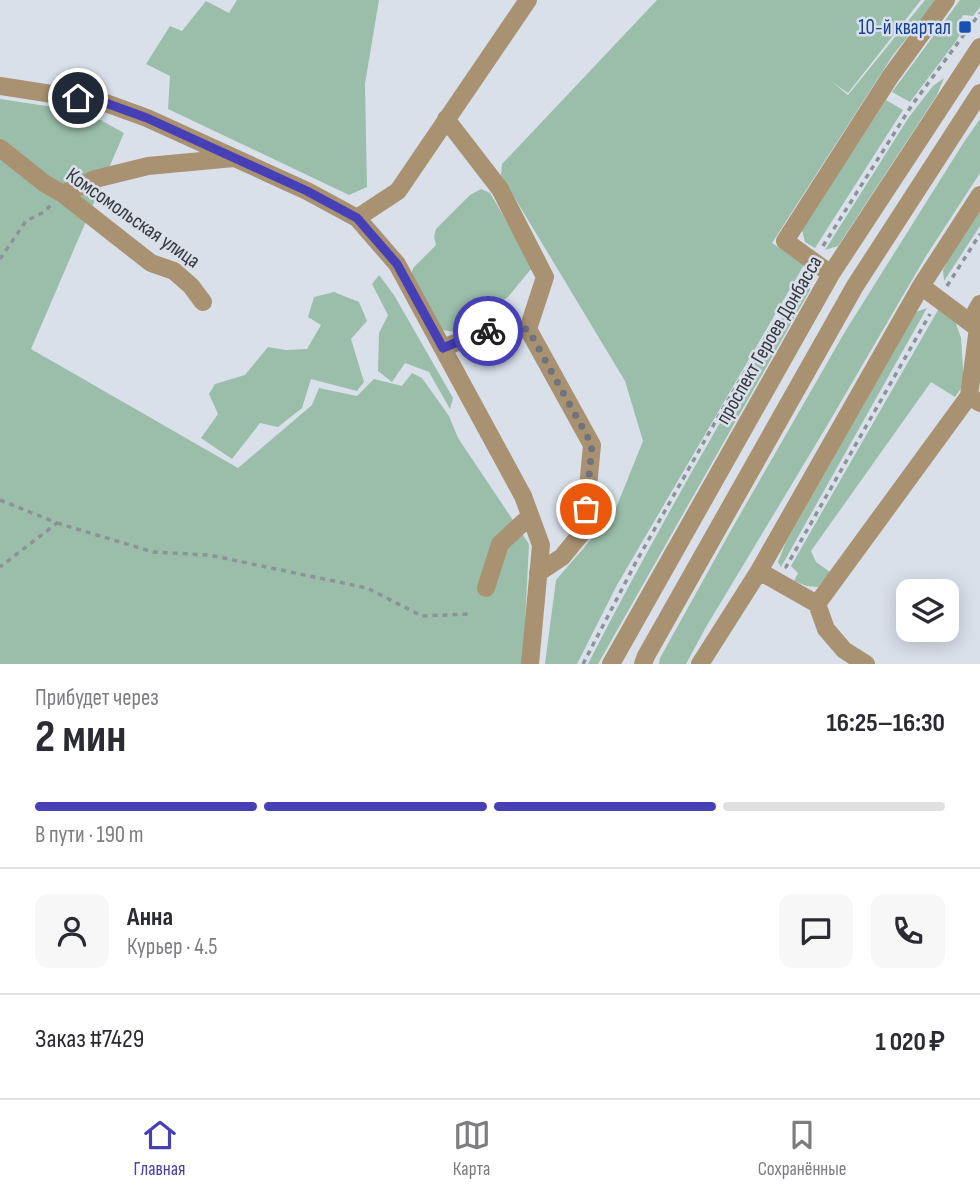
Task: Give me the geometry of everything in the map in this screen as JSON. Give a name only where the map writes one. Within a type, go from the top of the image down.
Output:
[{"type":"street","points":[[357,218],[398,191],[528,0]]},
{"type":"street","points":[[831,274],[785,241],[890,77],[946,0]]},
{"type":"street","name":"проспект Героев Донбасса","points":[[611,664],[831,274],[980,47]]},
{"type":"street","points":[[0,86],[103,102],[147,118],[307,191],[357,218],[397,264],[523,496],[541,545],[530,664]]},
{"type":"street","points":[[643,664],[855,286],[980,93]]},
{"type":"street","points":[[446,120],[500,189],[545,277],[528,329],[592,445],[584,530],[562,557],[538,573]]},
{"type":"street","name":"Комсомольская улица","points":[[0,149],[151,263],[174,271],[191,286],[203,302]]},
{"type":"street","points":[[63,194],[95,179],[148,166],[237,158]]},
{"type":"street","points":[[699,664],[759,571],[921,286],[980,195]]},
{"type":"street","points":[[921,286],[976,327]]},
{"type":"street","points":[[817,604],[974,399],[976,327],[980,304]]},
{"type":"street","points":[[443,348],[484,331],[528,329]]},
{"type":"street","points":[[486,588],[500,544],[530,516]]},
{"type":"street","points":[[759,571],[817,604],[826,629],[844,650],[866,664]]},
{"type":"path","points":[[583,664],[636,562],[800,280],[912,106],[980,13]]},
{"type":"path","points":[[0,259],[26,221],[44,212],[63,194]]},
{"type":"path","points":[[793,575],[786,568],[938,300],[980,234]]},
{"type":"path","points":[[0,500],[57,523],[153,552],[209,555],[367,588],[422,616],[469,614]]},
{"type":"path","points":[[0,567],[57,523]]},
{"type":"green space","points":[[237,0],[379,0],[365,84],[367,187],[349,195],[168,109],[170,76],[146,64],[170,26],[182,31],[206,1],[229,13]]},
{"type":"green space","points":[[657,0],[921,0],[848,93],[832,82],[848,95],[925,0],[937,0],[893,55],[772,243],[804,265],[617,585],[577,664],[545,664],[556,580],[614,513],[643,441],[625,381],[501,175],[502,164]]},
{"type":"green space","points":[[960,0],[980,0],[980,7],[973,16],[963,15],[958,27],[962,31],[956,41],[910,102],[892,92]]},
{"type":"green space","points":[[944,78],[937,95],[838,246],[825,250],[909,117],[933,86]]},
{"type":"green space","points":[[0,99],[86,112],[124,133],[31,349],[238,468],[312,405],[319,388],[357,396],[374,379],[402,386],[412,373],[422,378],[449,416],[458,438],[529,544],[523,664],[0,664]]},
{"type":"green space","points":[[886,100],[903,110],[815,248],[805,242],[802,230]]},
{"type":"green space","points":[[980,119],[980,173],[926,256],[686,664],[659,664],[730,532],[846,330]]},
{"type":"green space","points":[[481,189],[490,193],[531,262],[531,269],[508,297],[455,332],[442,330],[410,279],[413,268],[436,245],[436,229],[470,195]]},
{"type":"green space","points":[[980,211],[980,226],[944,281],[943,270],[949,258]]},
{"type":"green space","points":[[379,275],[394,295],[453,398],[450,409],[429,372],[405,363],[392,382],[378,371],[379,333],[388,315],[372,284]]},
{"type":"green space","points":[[810,276],[810,290],[598,664],[588,664],[693,470],[805,279]]},
{"type":"green space","points":[[334,292],[359,302],[367,321],[351,339],[364,382],[357,391],[311,379],[302,408],[278,427],[260,423],[232,459],[201,438],[218,414],[209,394],[215,384],[245,375],[268,347],[307,349],[321,325],[308,317],[314,297]]},
{"type":"green space","points":[[927,308],[781,567],[778,562],[786,542],[916,312]]},
{"type":"green space","points":[[938,310],[954,318],[961,338],[964,384],[955,397],[931,382],[811,551],[816,562],[830,572],[818,587],[794,581],[798,573],[791,566]]},
{"type":"way so far","points":[[488,331],[528,329],[541,352],[592,445],[586,509]]},
{"type":"place","name":"10-й квартал","points":[[965,27]]},
{"type":"route","points":[[78,98],[103,102],[147,118],[307,191],[357,218],[397,264],[443,348],[488,331]]}]
